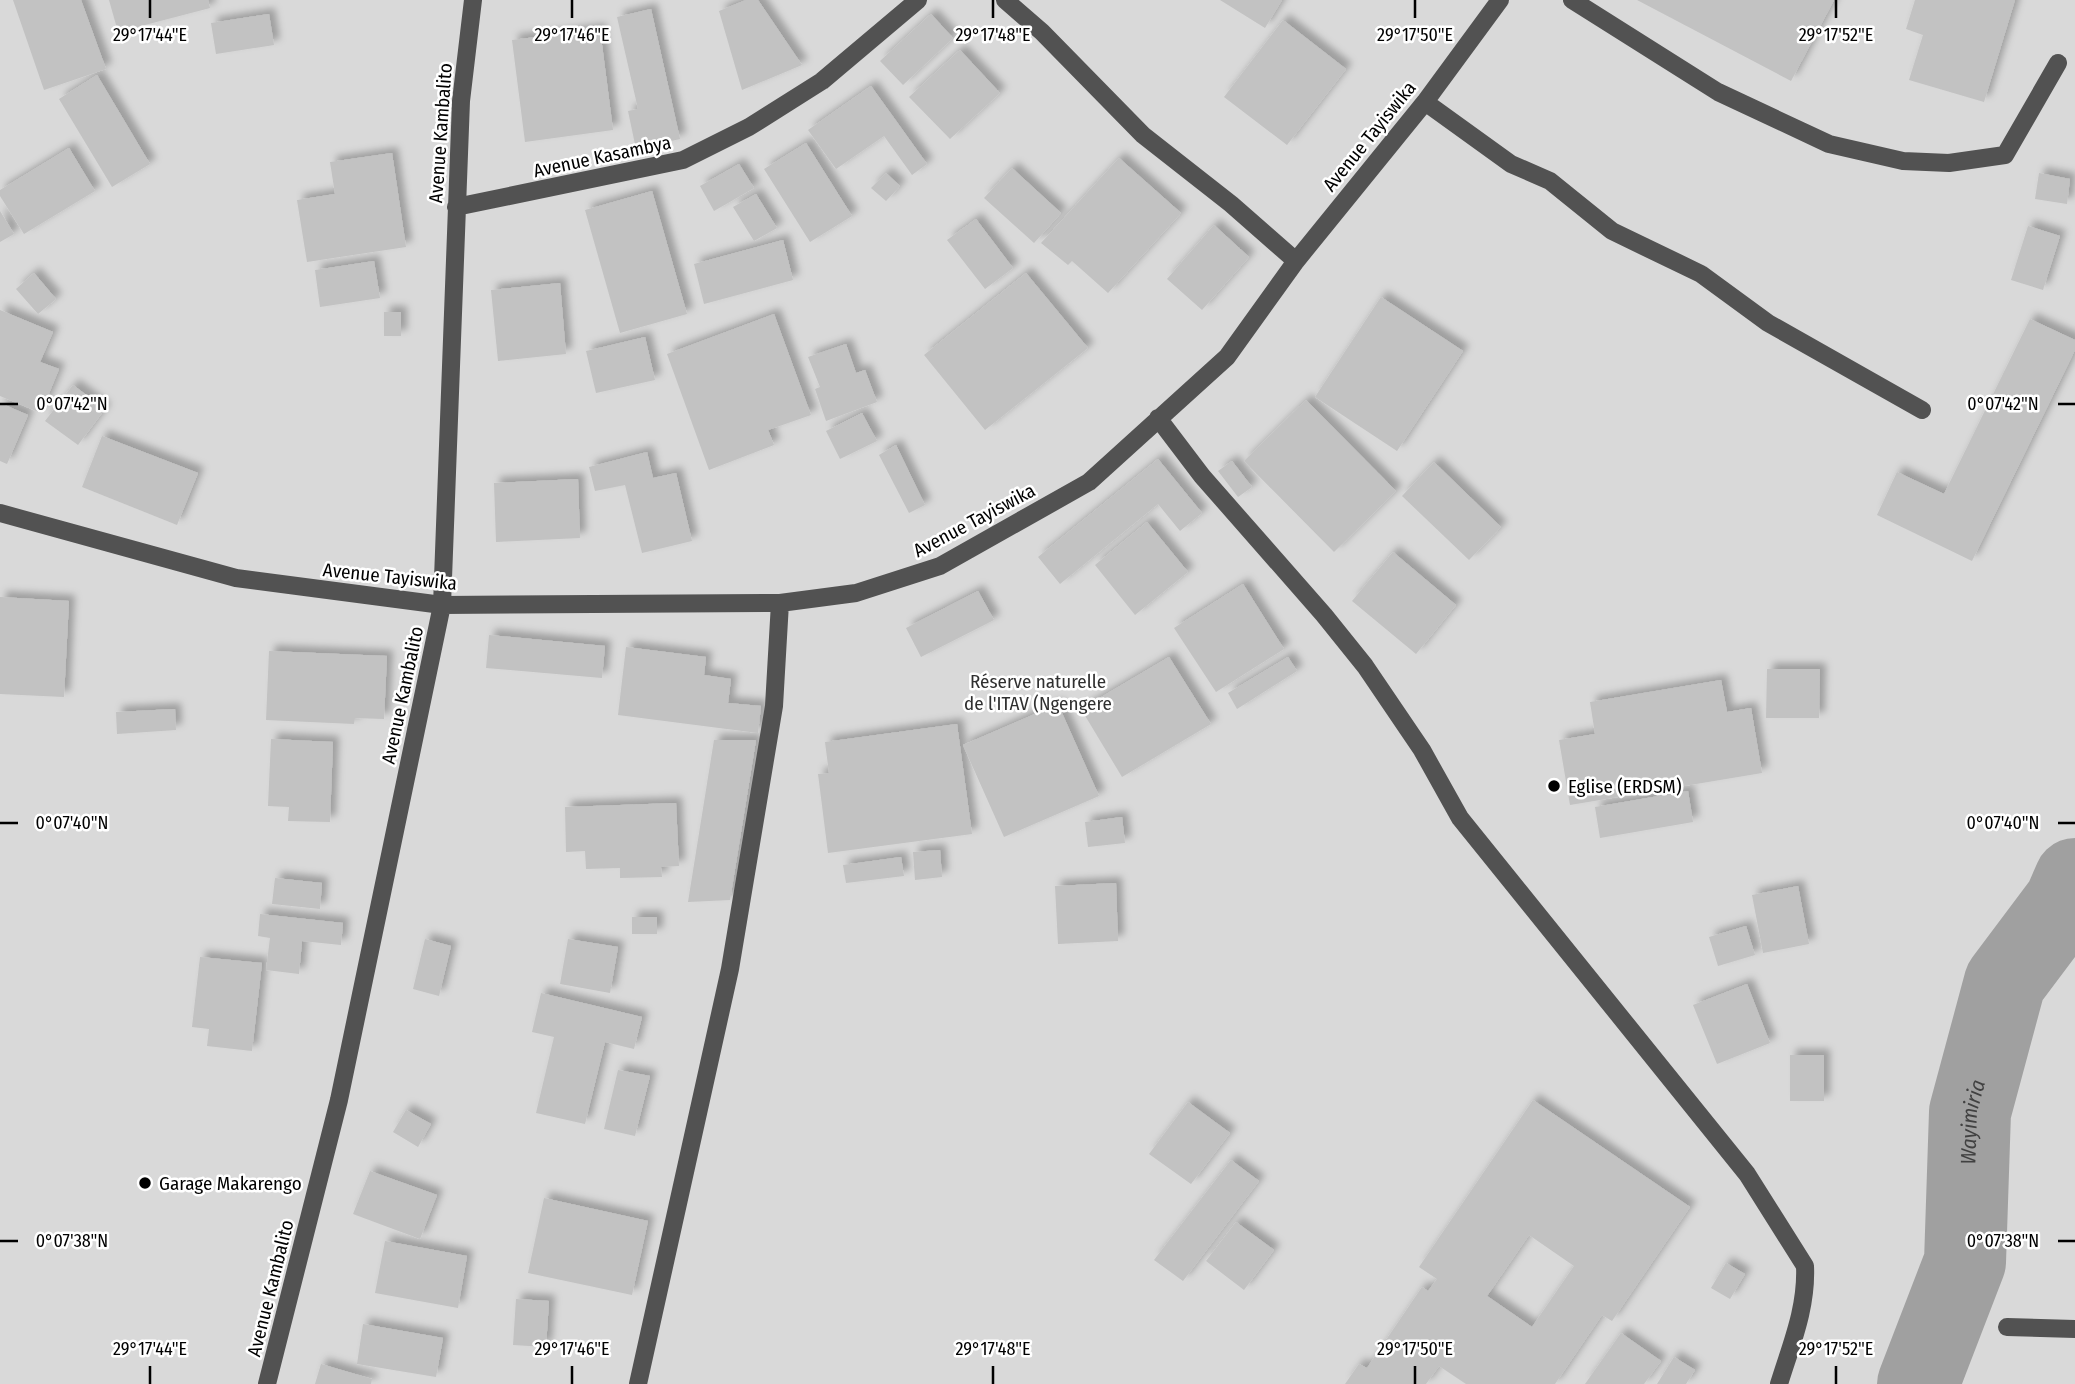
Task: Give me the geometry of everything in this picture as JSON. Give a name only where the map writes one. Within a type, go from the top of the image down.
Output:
[{"type":"street","name":"Avenue Kambalito","points":[[267,1384],[339,1100],[442,605],[461,101],[472,0]]},
{"type":"street","name":"Avenue Kasambya","points":[[456,207],[683,160],[748,127],[822,81],[918,0]]},
{"type":"street","points":[[1006,0],[1042,32],[1143,135],[1231,204],[1296,261]]},
{"type":"street","name":"Avenue Tayiswika","points":[[0,513],[236,578],[442,605],[780,603],[856,593],[940,566],[1089,482],[1227,356],[1296,261],[1425,102],[1500,0]]},
{"type":"street","points":[[1572,0],[1718,92],[1829,144],[1903,161],[1949,163],[2005,155],[2058,63]]},
{"type":"street","points":[[1425,102],[1511,164],[1550,181],[1612,232],[1701,274],[1768,323],[1922,410]]},
{"type":"street","points":[[1158,418],[1202,476],[1365,666],[1422,750],[1460,818],[1747,1174],[1805,1266],[1801,1315],[1779,1384]]},
{"type":"street","points":[[638,1384],[730,969],[774,706],[780,603]]},
{"type":"street","points":[[2007,1327],[2075,1329]]},
{"type":"green space","name":"Réserve naturelle de l'ITAV (Ngengere","points":[[0,0],[2075,0],[2075,1384],[0,1384]]},
{"type":"building","points":[[13,0],[81,0],[106,69],[44,90]]},
{"type":"building","points":[[109,0],[208,0],[210,8],[118,32]]},
{"type":"building","points":[[746,0],[758,0],[802,65],[742,90],[719,11]]},
{"type":"building","points":[[1220,0],[1282,0],[1265,28]]},
{"type":"building","points":[[1637,0],[1834,0],[1791,81]]},
{"type":"building","points":[[1915,0],[2015,0],[1984,102],[1909,80],[1923,35],[1906,29]]},
{"type":"building","points":[[651,9],[680,139],[636,149],[628,111],[638,109],[617,17]]},
{"type":"building","points":[[269,14],[274,45],[216,54],[211,23]]},
{"type":"building","points":[[931,14],[953,38],[903,85],[880,61]]},
{"type":"building","points":[[1283,20],[1346,69],[1287,145],[1224,97]]},
{"type":"building","points":[[600,29],[613,130],[525,142],[512,40]]},
{"type":"building","points":[[960,50],[1000,93],[950,139],[909,97]]},
{"type":"building","points":[[97,75],[150,164],[112,187],[59,99]]},
{"type":"building","points":[[871,86],[927,164],[912,175],[884,136],[836,169],[808,130]]},
{"type":"building","points":[[806,143],[852,216],[810,242],[764,169]]},
{"type":"building","points":[[69,148],[95,191],[24,234],[0,196],[0,190]]},
{"type":"building","points":[[392,153],[406,247],[307,262],[297,200],[335,194],[330,162]]},
{"type":"building","points":[[1119,158],[1181,213],[1108,293],[1072,261],[1068,265],[1041,243]]},
{"type":"building","points":[[739,164],[754,188],[714,211],[700,186]]},
{"type":"building","points":[[1012,168],[1061,213],[1034,243],[984,198]]},
{"type":"building","points":[[886,173],[900,186],[886,201],[871,188]]},
{"type":"building","points":[[2039,173],[2070,179],[2067,204],[2035,199]]},
{"type":"building","points":[[652,191],[687,314],[620,333],[585,210]]},
{"type":"building","points":[[756,194],[777,228],[754,241],[733,207]]},
{"type":"building","points":[[0,211],[14,234],[0,242]]},
{"type":"building","points":[[976,219],[1013,268],[985,289],[947,240]]},
{"type":"building","points":[[1214,225],[1249,257],[1202,310],[1167,279]]},
{"type":"building","points":[[2028,226],[2060,236],[2043,290],[2011,280]]},
{"type":"building","points":[[783,240],[793,280],[704,304],[694,264]]},
{"type":"building","points":[[374,261],[380,298],[320,307],[315,270]]},
{"type":"building","points":[[34,273],[56,299],[38,314],[16,289]]},
{"type":"building","points":[[1026,273],[1088,348],[985,430],[924,355]]},
{"type":"building","points":[[560,283],[566,354],[498,361],[491,290]]},
{"type":"building","points":[[1381,297],[1463,351],[1397,451],[1315,397]]},
{"type":"building","points":[[0,310],[53,332],[40,362],[59,369],[41,413],[0,396]]},
{"type":"building","points":[[384,312],[401,312],[401,336],[384,336]]},
{"type":"building","points":[[774,314],[811,415],[768,430],[774,445],[709,470],[667,354]]},
{"type":"building","points":[[2030,319],[2075,340],[2075,350],[1972,561],[1877,515],[1897,472],[1944,494]]},
{"type":"building","points":[[645,337],[655,380],[596,393],[586,351]]},
{"type":"building","points":[[846,344],[856,373],[865,370],[877,402],[826,421],[815,389],[820,387],[808,357]]},
{"type":"building","points":[[73,385],[105,409],[78,445],[45,421]]},
{"type":"building","points":[[1306,400],[1396,491],[1334,552],[1244,461]]},
{"type":"building","points":[[0,403],[28,415],[7,464],[0,461]]},
{"type":"building","points":[[862,413],[877,441],[840,459],[826,431]]},
{"type":"building","points":[[102,436],[198,473],[177,525],[82,487]]},
{"type":"building","points":[[896,445],[925,505],[909,513],[879,455]]},
{"type":"building","points":[[647,452],[653,478],[676,473],[692,541],[642,553],[625,485],[595,491],[589,467]]},
{"type":"building","points":[[1158,459],[1202,513],[1180,531],[1158,504],[1060,584],[1038,557]]},
{"type":"building","points":[[1232,461],[1252,487],[1238,497],[1218,471]]},
{"type":"building","points":[[1434,462],[1501,527],[1469,560],[1402,496]]},
{"type":"building","points":[[578,479],[580,538],[496,542],[494,483]]},
{"type":"building","points":[[1147,522],[1188,572],[1135,615],[1095,565]]},
{"type":"building","points":[[1393,552],[1456,605],[1416,654],[1352,601]]},
{"type":"building","points":[[1243,584],[1284,649],[1216,692],[1174,628]]},
{"type":"building","points":[[978,591],[994,620],[921,657],[906,628]]},
{"type":"building","points":[[0,597],[69,601],[64,697],[0,694]]},
{"type":"building","points":[[489,635],[605,646],[602,678],[486,668]]},
{"type":"building","points":[[626,647],[706,657],[704,675],[731,679],[728,703],[761,706],[758,733],[618,715]]},
{"type":"building","points":[[269,651],[387,656],[384,719],[355,718],[354,724],[266,720]]},
{"type":"building","points":[[1169,657],[1211,724],[1122,777],[1081,709]]},
{"type":"building","points":[[1288,657],[1297,671],[1237,709],[1228,693]]},
{"type":"building","points":[[1767,669],[1820,669],[1819,718],[1766,718]]},
{"type":"building","points":[[1721,680],[1727,712],[1751,708],[1762,773],[1570,805],[1559,740],[1595,734],[1590,702]]},
{"type":"building","points":[[1058,704],[1099,796],[1004,837],[963,745]]},
{"type":"building","points":[[175,709],[176,730],[117,734],[116,712]]},
{"type":"building","points":[[957,724],[972,834],[828,853],[818,774],[829,773],[825,742]]},
{"type":"building","points":[[271,739],[333,742],[330,822],[288,821],[289,807],[268,806]]},
{"type":"building","points":[[714,740],[756,740],[730,900],[688,902]]},
{"type":"building","points":[[1688,791],[1693,822],[1600,838],[1595,807]]},
{"type":"building","points":[[676,803],[679,866],[661,867],[662,877],[620,878],[620,868],[586,869],[585,851],[566,852],[565,807]]},
{"type":"building","points":[[1122,817],[1125,843],[1088,847],[1085,822]]},
{"type":"building","points":[[940,850],[942,877],[915,880],[913,852]]},
{"type":"building","points":[[901,857],[904,876],[846,883],[843,865]]},
{"type":"building","points":[[275,878],[322,883],[320,909],[272,904]]},
{"type":"building","points":[[1116,883],[1118,941],[1058,944],[1055,886]]},
{"type":"building","points":[[1798,886],[1809,944],[1763,953],[1752,895]]},
{"type":"building","points":[[260,914],[343,923],[341,945],[302,941],[299,974],[266,970],[270,938],[258,936]]},
{"type":"building","points":[[632,917],[657,917],[657,934],[632,934]]},
{"type":"building","points":[[1746,926],[1755,955],[1718,966],[1709,937]]},
{"type":"building","points":[[425,939],[451,946],[439,996],[413,989]]},
{"type":"building","points":[[568,939],[618,947],[610,993],[560,984]]},
{"type":"building","points":[[200,957],[262,963],[252,1051],[207,1046],[209,1029],[192,1027]]},
{"type":"building","points":[[1747,984],[1770,1043],[1717,1064],[1693,1005]]},
{"type":"building","points":[[541,993],[642,1017],[634,1049],[605,1042],[585,1124],[536,1113],[554,1037],[532,1032]]},
{"type":"building","points":[[1790,1055],[1824,1055],[1824,1101],[1790,1101]]},
{"type":"building","points":[[618,1070],[650,1076],[635,1136],[604,1129]]},
{"type":"building","points":[[1533,1100],[1690,1207],[1612,1321],[1602,1315],[1555,1384],[1466,1384],[1439,1366],[1426,1384],[1345,1384],[1359,1364],[1367,1368],[1422,1287],[1428,1291],[1437,1279],[1419,1267]],"holes":[[[1529,1235],[1574,1266],[1532,1327],[1487,1296]]]},
{"type":"building","points":[[1188,1102],[1230,1133],[1191,1184],[1149,1154]]},
{"type":"building","points":[[406,1110],[431,1124],[418,1147],[393,1132]]},
{"type":"building","points":[[1231,1160],[1259,1181],[1183,1281],[1154,1260]]},
{"type":"building","points":[[370,1171],[437,1195],[420,1239],[353,1214]]},
{"type":"building","points":[[544,1198],[648,1221],[632,1295],[528,1273]]},
{"type":"building","points":[[1236,1222],[1274,1250],[1244,1290],[1206,1261]]},
{"type":"building","points":[[385,1241],[467,1256],[458,1308],[375,1293]]},
{"type":"building","points":[[1726,1263],[1745,1274],[1730,1299],[1711,1288]]},
{"type":"building","points":[[516,1299],[549,1301],[546,1347],[513,1345]]},
{"type":"building","points":[[363,1324],[443,1338],[436,1377],[357,1364]]},
{"type":"building","points":[[1621,1333],[1661,1361],[1644,1384],[1585,1384]]},
{"type":"building","points":[[1674,1357],[1695,1370],[1686,1384],[1657,1384]]},
{"type":"building","points":[[321,1364],[372,1379],[371,1384],[315,1384]]},
{"type":"waterway","name":"Wayimiria","points":[[1918,1384],[1965,1262],[1970,1112],[2005,982],[2065,902],[2075,879]]},
{"type":"place","name":"Eglise (ERDSM)","points":[[1554,786]]},
{"type":"place","name":"Garage Makarengo","points":[[145,1183]]}]
